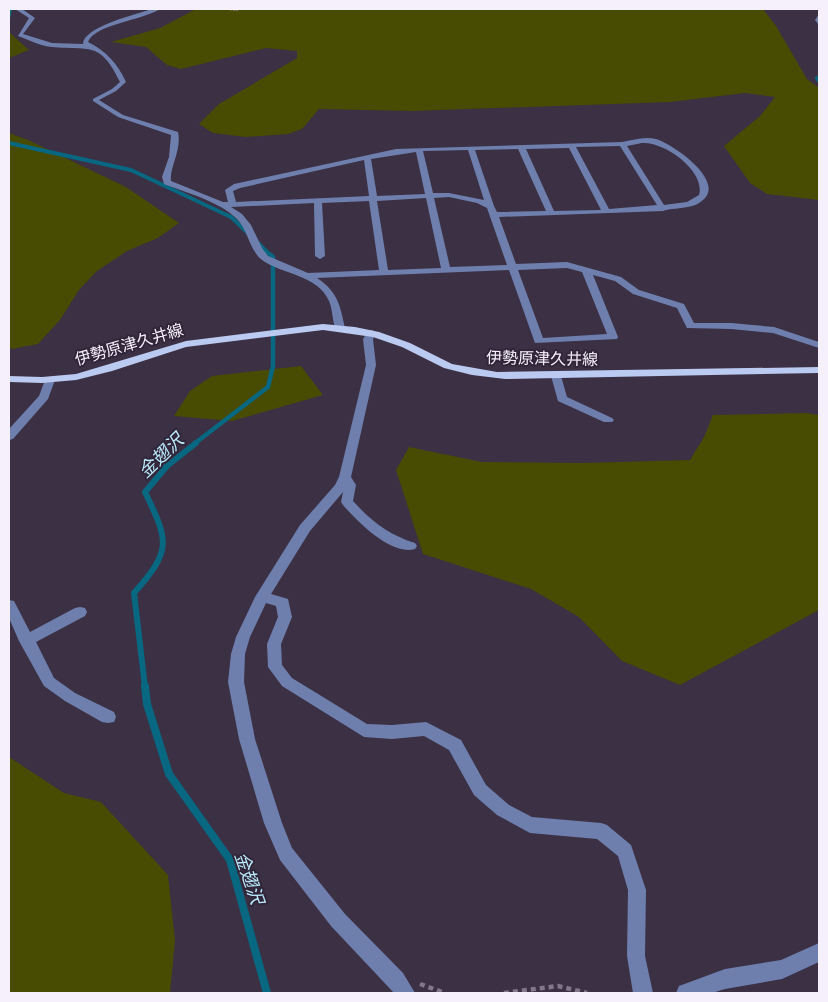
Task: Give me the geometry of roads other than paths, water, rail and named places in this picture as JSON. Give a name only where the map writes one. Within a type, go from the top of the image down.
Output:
[{"type":"main road","name":"伊勢原津久井線","points":[[9,379],[50,380],[96,373],[163,349],[186,344],[323,327],[372,333],[390,338],[457,369],[505,376],[819,370]]},
{"type":"street","points":[[18,9],[32,18],[20,35],[51,45],[92,46]]},
{"type":"street","points":[[157,9],[89,35],[85,43],[106,55],[123,82],[114,90],[95,100],[116,113],[150,126],[170,130],[175,134],[173,157],[166,177],[167,182],[227,205],[240,216],[248,227],[258,249],[265,258],[307,276],[324,287],[334,300],[340,328]]},
{"type":"street","points":[[819,16],[819,22]]},
{"type":"street","points":[[227,205],[229,190],[237,186],[396,151],[419,149],[622,144],[654,141],[682,155],[691,162],[705,186],[702,196],[692,203],[663,209],[494,215]]},
{"type":"street","points":[[622,144],[663,209]]},
{"type":"street","points":[[571,145],[606,212]]},
{"type":"street","points":[[521,146],[551,214]]},
{"type":"street","points":[[471,148],[539,341],[613,337],[586,270]]},
{"type":"street","points":[[419,149],[446,270]]},
{"type":"street","points":[[367,158],[384,273]]},
{"type":"street","points":[[227,205],[449,195],[463,197],[490,206]]},
{"type":"street","points":[[318,201],[320,256]]},
{"type":"street","points":[[307,276],[567,265],[618,279],[636,292],[681,306],[691,326],[731,326],[774,330],[819,345]]},
{"type":"street","points":[[372,333],[368,339],[371,366],[345,477],[340,487],[305,528],[262,597],[243,637],[238,654],[236,682],[247,739],[273,823],[286,854],[338,920],[396,980],[405,993]]},
{"type":"street","points":[[556,376],[562,399],[608,420]]},
{"type":"street","points":[[9,436],[44,397],[50,380]]},
{"type":"street","points":[[345,477],[350,485],[347,502],[366,524],[390,541],[410,546]]},
{"type":"street","points":[[262,597],[283,602],[285,617],[274,644],[274,652],[275,667],[287,682],[364,730],[392,732],[426,729],[455,745],[480,790],[503,810],[530,825],[601,832],[625,851],[637,890],[636,956],[644,993]]},
{"type":"street","points":[[9,605],[26,641],[49,682],[70,697],[108,718]]},
{"type":"street","points":[[26,641],[80,612]]},
{"type":"street","points":[[686,993],[725,979],[782,969],[819,952]]},
{"type":"waterway","name":"金翅沢","points":[[9,18],[11,9]]},
{"type":"waterway","points":[[819,76],[816,78],[819,82]]},
{"type":"waterway","name":"金翅沢","points":[[9,143],[131,170],[231,217],[249,234]]},
{"type":"waterway","name":"金翅沢","points":[[255,240],[272,257]]},
{"type":"waterway","name":"金翅沢","points":[[194,444],[268,387],[273,366],[273,257],[271,255]]},
{"type":"waterway","name":"金翅沢","points":[[145,687],[134,593],[155,566],[161,555],[163,545],[159,523],[145,492],[167,466],[196,443]]},
{"type":"waterway","name":"金翅沢","points":[[145,686],[147,704],[169,774],[230,860],[267,993]]}]
